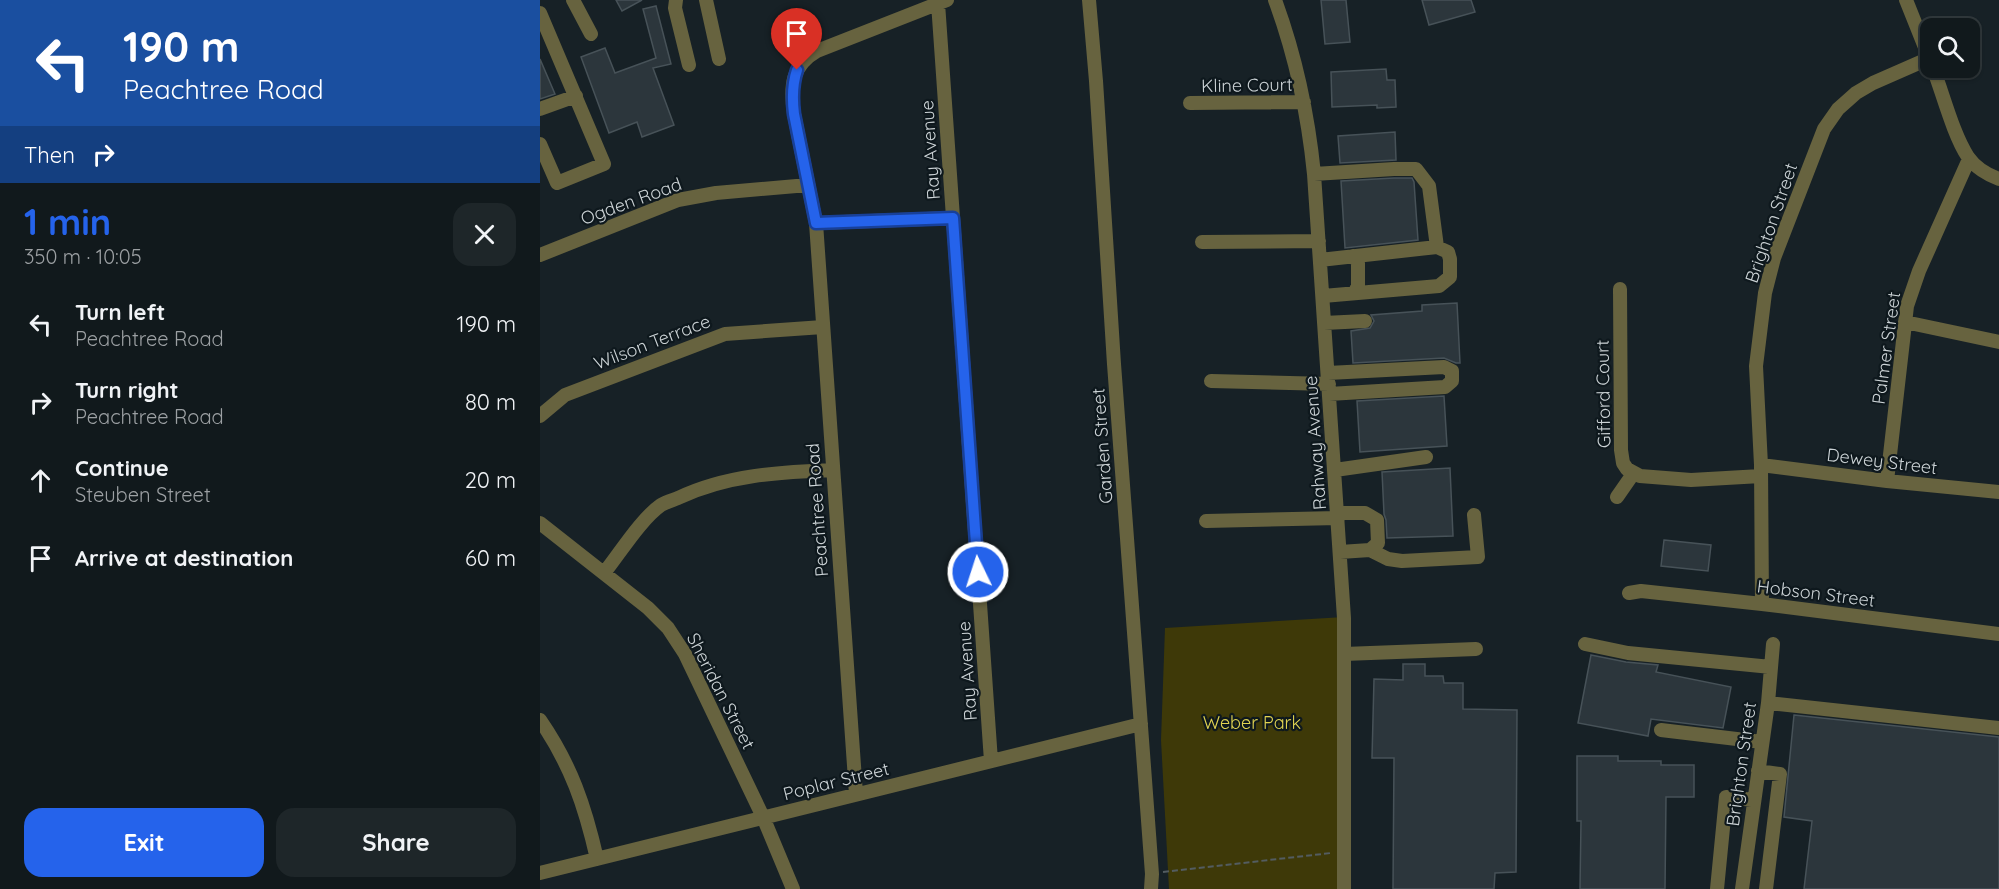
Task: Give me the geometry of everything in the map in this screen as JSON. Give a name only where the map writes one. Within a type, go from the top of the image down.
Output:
[{"type":"street","points":[[573,0],[591,34]]},
{"type":"street","points":[[676,0],[675,8],[689,65]]},
{"type":"street","points":[[706,0],[718,59]]},
{"type":"street","name":"Garden Street","points":[[1089,0],[1152,874],[1150,889]]},
{"type":"street","name":"Rahway Avenue","points":[[1275,0],[1295,60],[1304,102],[1314,174],[1344,618],[1344,889]]},
{"type":"street","points":[[1906,0],[1920,34]]},
{"type":"street","name":"Peachtree Road","points":[[856,794],[816,223],[792,99],[793,82],[805,58],[817,51],[944,1]]},
{"type":"street","name":"Ray Avenue","points":[[944,1],[953,218],[991,761]]},
{"type":"street","points":[[540,13],[604,164],[557,183],[540,144]]},
{"type":"street","name":"Brighton Street","points":[[1762,604],[1761,470],[1756,366],[1764,293],[1774,258],[1824,129],[1838,109],[1856,93],[1873,83],[1920,63]]},
{"type":"street","points":[[1937,78],[1960,143],[1969,159],[1980,170],[1999,179]]},
{"type":"street","points":[[540,109],[576,96]]},
{"type":"street","name":"Kline Court","points":[[1190,104],[1304,102]]},
{"type":"street","name":"Palmer Street","points":[[1887,481],[1905,322],[1912,288],[1969,159]]},
{"type":"street","points":[[1314,174],[1416,169],[1429,186],[1437,247]]},
{"type":"street","name":"Ogden Road","points":[[540,255],[678,200],[716,193],[808,185]]},
{"type":"street","points":[[816,223],[953,218]]},
{"type":"street","points":[[1202,242],[1319,240]]},
{"type":"street","points":[[1320,260],[1437,247],[1448,252],[1450,259],[1450,277],[1442,285],[1323,296]]},
{"type":"street","points":[[1353,256],[1358,262],[1358,286],[1355,292]]},
{"type":"street","name":"Gifford Court","points":[[1620,290],[1622,457],[1633,474]]},
{"type":"street","points":[[1324,323],[1365,321]]},
{"type":"street","points":[[1905,322],[1999,342]]},
{"type":"street","name":"Wilson Terrace","points":[[540,416],[565,395],[725,334],[823,327]]},
{"type":"street","points":[[1211,381],[1445,387],[1452,381],[1452,370],[1444,367],[1329,384]]},
{"type":"street","points":[[1335,470],[1426,457]]},
{"type":"street","points":[[1617,497],[1633,474],[1691,480],[1761,470]]},
{"type":"street","name":"Dewey Street","points":[[1761,470],[1999,492]]},
{"type":"street","points":[[604,573],[644,523],[661,506],[698,489],[755,475],[792,471],[832,471]]},
{"type":"street","points":[[1206,521],[1365,513],[1377,520],[1374,547]]},
{"type":"street","points":[[1340,552],[1374,547],[1388,559],[1402,561],[1478,557],[1474,515]]},
{"type":"street","name":"Sheridan Street","points":[[540,523],[648,608],[668,628],[685,654],[763,817],[793,889]]},
{"type":"street","name":"Hobson Street","points":[[1629,593],[1641,591],[1762,604],[1999,634]]},
{"type":"street","points":[[1585,644],[1628,653],[1771,667]]},
{"type":"street","name":"Brighton Street","points":[[1742,889],[1768,703],[1773,644]]},
{"type":"street","points":[[1344,654],[1476,649]]},
{"type":"street","points":[[1768,703],[1999,728]]},
{"type":"street","points":[[540,720],[558,747],[574,781],[589,824],[597,859]]},
{"type":"street","name":"Poplar Street","points":[[540,873],[1141,724]]},
{"type":"street","points":[[1661,730],[1762,742]]},
{"type":"street","points":[[1758,771],[1780,774],[1766,889]]},
{"type":"street","points":[[1717,889],[1726,797],[1754,800]]},
{"type":"path","points":[[1152,874],[1344,852]]},
{"type":"green space","name":"Weber Park","points":[[1344,617],[1337,889],[1169,889],[1161,740],[1165,628]]},
{"type":"building","points":[[616,0],[642,0],[622,11]]},
{"type":"building","points":[[1321,0],[1346,0],[1350,42],[1325,44]]},
{"type":"building","points":[[1422,0],[1471,0],[1475,12],[1429,25]]},
{"type":"building","points":[[656,6],[671,64],[653,68],[674,125],[642,137],[637,122],[609,133],[581,57],[605,48],[615,73],[656,58],[643,9]]},
{"type":"building","points":[[540,59],[555,94],[540,99]]},
{"type":"building","points":[[1386,69],[1387,80],[1395,80],[1396,107],[1377,108],[1377,105],[1332,107],[1331,72]]},
{"type":"building","points":[[1395,132],[1396,160],[1340,163],[1338,136]]},
{"type":"building","points":[[1412,178],[1414,182],[1418,240],[1345,248],[1341,181]]},
{"type":"building","points":[[1457,303],[1460,363],[1444,358],[1353,363],[1351,331],[1370,328],[1374,321],[1371,315],[1422,311],[1422,305]]},
{"type":"building","points":[[1444,396],[1447,446],[1360,452],[1357,401]]},
{"type":"building","points":[[1450,468],[1453,536],[1387,538],[1382,472]]},
{"type":"building","points":[[1664,540],[1711,545],[1708,571],[1661,566]]},
{"type":"building","points":[[1591,655],[1658,665],[1656,672],[1731,687],[1723,728],[1651,719],[1648,736],[1578,723]]},
{"type":"building","points":[[1403,664],[1425,664],[1425,676],[1443,676],[1444,683],[1463,683],[1463,709],[1517,710],[1516,872],[1495,873],[1494,889],[1393,889],[1394,758],[1372,758],[1374,679],[1403,680]]},
{"type":"building","points":[[1794,715],[1999,737],[1999,889],[1804,889],[1812,821],[1784,817]]},
{"type":"building","points":[[1577,756],[1618,756],[1618,761],[1661,761],[1661,765],[1694,765],[1694,797],[1666,797],[1665,889],[1580,889],[1581,821],[1577,821]]},
{"type":"route","points":[[797,70],[793,82],[792,99],[816,223],[953,218],[978,572]]}]
